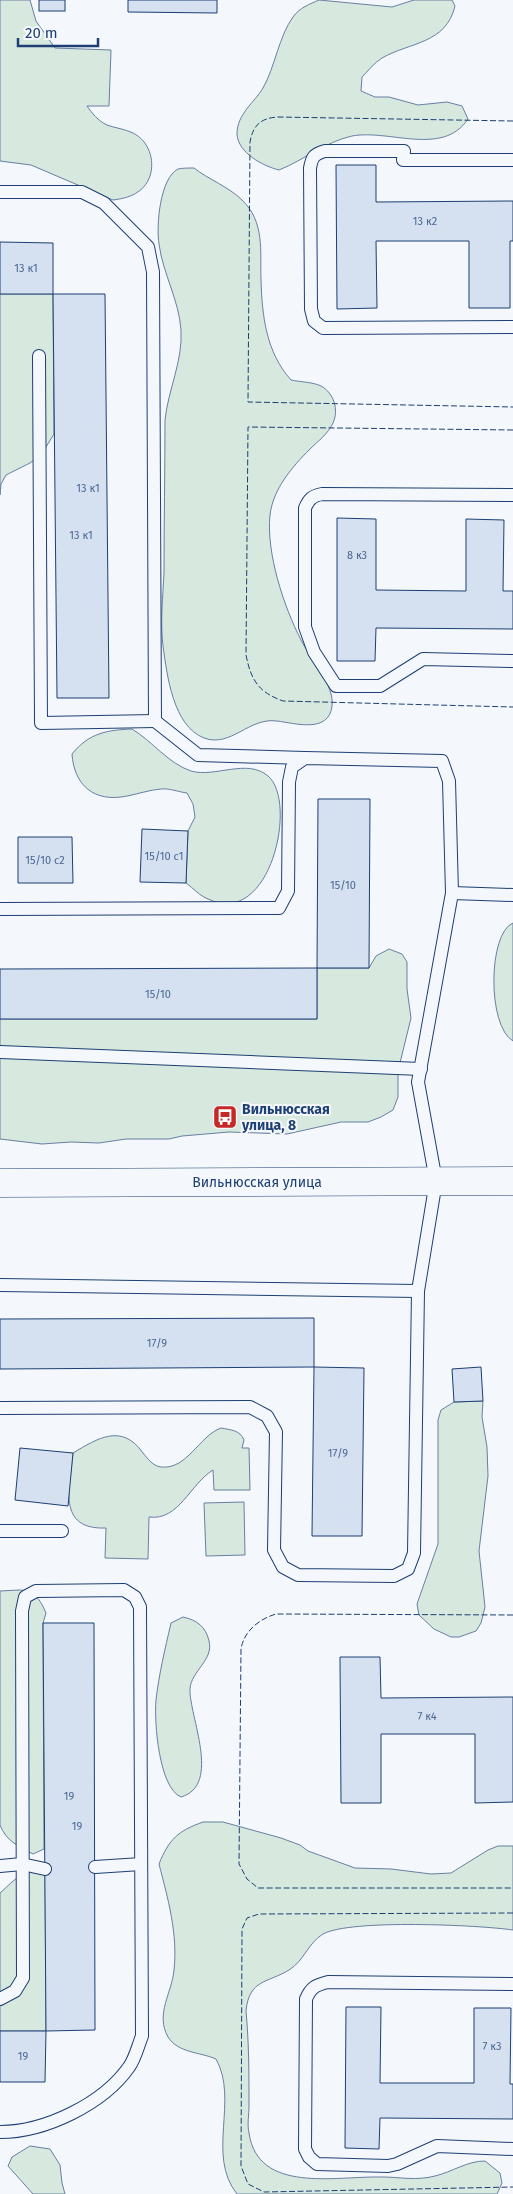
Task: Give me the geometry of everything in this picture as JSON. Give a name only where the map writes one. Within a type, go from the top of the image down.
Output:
[{"type":"street","name":"Вильнюсская улица","points":[[0,1183],[513,1181]]},
{"type":"lane","points":[[513,160],[403,160],[404,151],[325,151],[316,153],[312,158],[310,177],[311,309],[314,321],[323,328],[513,327]]},
{"type":"lane","points":[[0,192],[82,192],[104,203],[148,247],[153,272],[155,721]]},
{"type":"lane","points":[[0,1408],[250,1407],[267,1416],[276,1432],[274,1550],[283,1567],[298,1575],[394,1576],[408,1569],[414,1553],[418,1292],[436,1182],[418,1082],[452,893],[449,781],[442,761],[198,755],[155,721],[40,723],[40,356]]},
{"type":"lane","points":[[513,495],[322,494],[313,496],[305,508],[305,627],[314,652],[336,686],[380,686],[423,659],[513,661]]},
{"type":"lane","points":[[0,909],[279,908],[288,891],[288,782],[292,767],[305,758]]},
{"type":"lane","points":[[452,893],[513,895]]},
{"type":"lane","points":[[0,1052],[421,1069]]},
{"type":"lane","points":[[0,1285],[418,1292]]},
{"type":"lane","points":[[0,1531],[62,1530]]},
{"type":"lane","points":[[0,1999],[15,1991],[23,1978],[22,1611],[25,1597],[36,1591],[124,1590],[134,1597],[140,1608],[142,2036],[130,2066],[113,2086],[94,2101],[42,2126],[16,2132],[0,2132]]},
{"type":"lane","points":[[0,1866],[22,1864],[45,1869]]},
{"type":"lane","points":[[95,1867],[141,1864]]},
{"type":"lane","points":[[513,1984],[328,1982],[316,1985],[309,1991],[306,2000],[305,2149],[309,2157],[318,2164],[388,2166],[397,2164],[437,2146],[513,2149]]},
{"type":"shaded area","points":[[0,0],[30,0],[36,21],[55,48],[111,50],[109,106],[87,106],[104,123],[139,136],[147,146],[152,164],[150,176],[140,191],[125,198],[113,200],[31,165],[0,161]]},
{"type":"shaded area","points":[[319,0],[392,7],[414,0],[452,0],[455,6],[444,28],[426,40],[379,60],[362,77],[361,91],[375,97],[389,97],[418,105],[447,102],[462,106],[468,119],[457,130],[445,137],[414,139],[367,135],[352,136],[333,142],[279,170],[252,158],[238,141],[237,134],[240,120],[263,88],[284,33],[293,17],[301,9]]},
{"type":"shaded area","points":[[194,168],[242,200],[255,218],[261,248],[264,320],[276,358],[291,380],[314,384],[325,389],[332,397],[335,407],[335,418],[328,431],[297,463],[279,487],[272,505],[269,530],[274,563],[288,612],[301,640],[330,690],[332,706],[329,715],[318,724],[310,725],[267,721],[258,723],[232,736],[214,740],[204,738],[194,732],[185,723],[178,711],[167,671],[162,628],[165,420],[180,353],[181,330],[180,319],[161,255],[158,226],[163,192],[167,182],[178,169]]},
{"type":"shaded area","points":[[0,294],[53,294],[54,434],[41,455],[6,475],[1,484],[0,495]]},
{"type":"shaded area","points":[[132,729],[175,763],[191,771],[210,772],[241,768],[260,771],[268,776],[277,790],[280,810],[279,834],[273,858],[263,880],[248,896],[230,903],[208,899],[186,883],[188,831],[195,817],[193,804],[187,793],[164,789],[127,796],[105,797],[96,794],[82,783],[77,775],[72,754],[78,747],[99,734],[114,730]]},
{"type":"shaded area","points":[[513,923],[513,1041],[505,1032],[499,1018],[495,1000],[494,980],[495,961],[499,944],[505,930]]},
{"type":"shaded area","points":[[389,949],[402,954],[407,962],[407,989],[411,1018],[398,1071],[398,1097],[393,1110],[381,1117],[368,1122],[341,1122],[287,1134],[229,1132],[169,1139],[126,1139],[99,1143],[42,1144],[0,1139],[0,1019],[317,1019],[317,968],[369,968],[376,956]]},
{"type":"shaded area","points":[[483,1401],[482,1417],[487,1447],[488,1476],[479,1551],[485,1607],[481,1623],[476,1631],[459,1637],[451,1637],[434,1629],[419,1615],[417,1604],[438,1544],[438,1420],[441,1410],[454,1402]]},
{"type":"shaded area","points":[[221,1428],[238,1432],[244,1440],[242,1448],[249,1448],[250,1490],[214,1490],[213,1470],[205,1476],[176,1508],[159,1517],[149,1517],[148,1559],[105,1558],[106,1528],[90,1527],[79,1522],[73,1514],[69,1492],[73,1453],[101,1438],[118,1436],[127,1438],[135,1444],[156,1465],[170,1467],[186,1458],[213,1432]]},
{"type":"shaded area","points":[[244,1502],[245,1555],[206,1556],[204,1503]]},
{"type":"shaded area","points":[[24,1590],[36,1596],[46,1613],[43,1623],[44,1849],[33,1854],[9,1839],[0,1825],[0,1591]]},
{"type":"shaded area","points":[[183,1617],[197,1622],[203,1628],[208,1636],[210,1648],[191,1683],[190,1689],[202,1765],[200,1779],[193,1790],[181,1797],[174,1791],[163,1768],[157,1738],[156,1700],[171,1623]]},
{"type":"shaded area","points":[[203,1822],[223,1822],[281,1838],[300,1845],[308,1851],[355,1868],[391,1869],[431,1874],[451,1873],[488,1850],[498,1846],[513,1846],[513,1930],[473,1926],[415,1925],[359,1926],[338,1929],[323,1934],[318,1938],[299,1962],[289,1970],[255,1987],[248,2001],[246,2011],[249,2059],[248,2130],[255,2152],[267,2165],[283,2173],[301,2178],[382,2177],[415,2179],[435,2176],[478,2161],[485,2161],[500,2173],[502,2183],[497,2194],[237,2194],[228,2179],[224,2162],[225,2092],[222,2075],[216,2059],[177,2046],[168,2037],[163,2020],[165,2004],[173,1979],[175,1943],[166,1890],[159,1864],[175,1837]]},
{"type":"shaded area","points":[[45,1869],[46,2031],[0,2031],[0,1893],[15,1879],[24,1874],[30,1871]]},
{"type":"shaded area","points":[[30,2146],[50,2149],[60,2165],[65,2194],[33,2194],[8,2166],[12,2157]]},
{"type":"building","points":[[39,0],[65,0],[65,11],[39,11]]},
{"type":"building","points":[[128,0],[217,0],[217,13],[128,12]]},
{"type":"building","points":[[336,165],[376,165],[376,202],[513,201],[513,241],[510,241],[510,308],[469,308],[469,241],[376,241],[377,308],[337,309]]},
{"type":"building","points":[[0,242],[53,243],[53,294],[0,294]]},
{"type":"building","points":[[53,294],[105,294],[109,698],[57,698]]},
{"type":"building","points":[[337,518],[376,519],[376,590],[466,591],[466,519],[504,520],[503,591],[513,591],[513,629],[376,628],[375,661],[337,661]]},
{"type":"building","points":[[318,799],[370,799],[369,968],[317,968]]},
{"type":"building","points":[[142,829],[188,831],[186,883],[140,882]]},
{"type":"building","points":[[18,837],[72,837],[73,883],[18,883]]},
{"type":"building","points":[[317,968],[317,1019],[0,1019],[0,969]]},
{"type":"building","points":[[314,1318],[314,1367],[0,1369],[0,1319]]},
{"type":"building","points":[[314,1367],[364,1368],[362,1536],[312,1536]]},
{"type":"building","points":[[481,1367],[483,1401],[454,1402],[452,1369]]},
{"type":"building","points":[[20,1448],[73,1453],[68,1506],[15,1500]]},
{"type":"building","points":[[43,1623],[94,1623],[95,2030],[46,2031]]},
{"type":"building","points":[[340,1657],[380,1657],[381,1698],[513,1697],[513,1802],[475,1803],[475,1734],[381,1734],[381,1803],[341,1803]]},
{"type":"building","points":[[346,2007],[381,2007],[380,2083],[474,2083],[474,2008],[511,2008],[510,2084],[513,2084],[513,2119],[380,2118],[379,2149],[345,2148]]},
{"type":"building","points":[[0,2031],[46,2031],[45,2082],[0,2082]]},
{"type":"fence","points":[[513,121],[278,117],[262,121],[256,127],[250,142],[248,402],[513,407]]},
{"type":"fence","points":[[513,430],[248,427],[246,655],[250,671],[257,684],[267,694],[283,701],[513,707]]},
{"type":"fence","points":[[513,1615],[276,1614],[264,1619],[253,1627],[245,1637],[241,1649],[239,1864],[247,1879],[258,1888],[513,1888]]},
{"type":"fence","points":[[513,1913],[259,1914],[247,1918],[242,1929],[241,2166],[248,2184],[264,2192],[513,2187]]},
{"type":"place","name":"Вильнюсская улица, 8","points":[[225,1117]]}]
